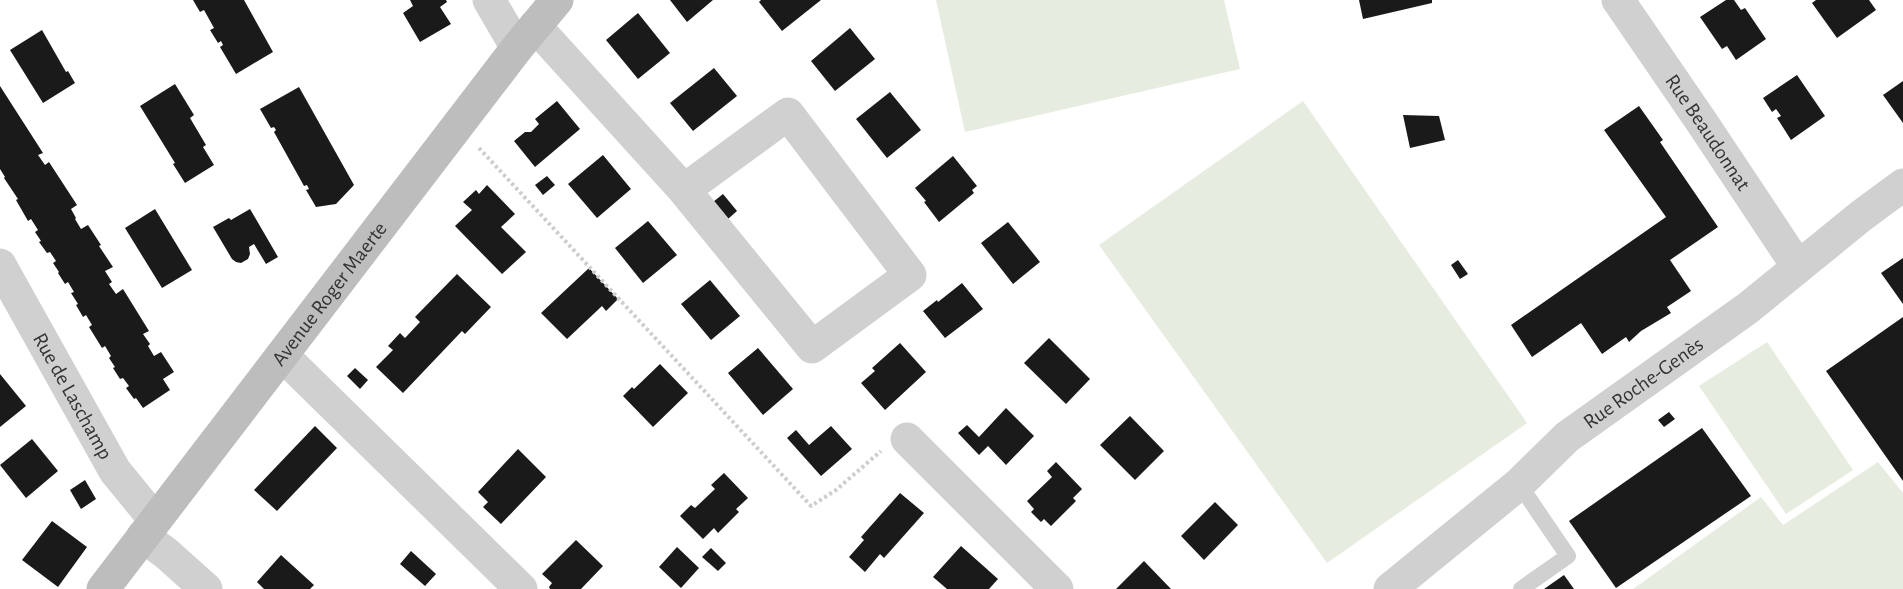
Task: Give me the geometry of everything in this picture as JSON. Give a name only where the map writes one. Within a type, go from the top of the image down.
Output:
[{"type":"main road","name":"Avenue Roger Maerte","points":[[104,589],[458,125],[557,0]]},
{"type":"street","points":[[489,0],[684,190],[812,347],[910,275],[788,114],[684,190]]},
{"type":"street","name":"Rue Beaudonnat","points":[[1618,0],[1689,102],[1798,267]]},
{"type":"street","name":"Rue Roche-Genès","points":[[1390,589],[1520,484],[1567,437],[1748,308],[1861,216],[1903,185]]},
{"type":"street","name":"Rue de Laschamp","points":[[0,265],[149,528],[167,554],[206,589]]},
{"type":"street","points":[[282,355],[521,589]]},
{"type":"street","points":[[907,439],[1057,589]]},
{"type":"lane","points":[[1520,484],[1569,556],[1521,589]]},
{"type":"path","points":[[458,125],[811,506],[836,490],[884,449],[907,439]]},
{"type":"shaded area","points":[[936,0],[1224,0],[1240,69],[965,132]]},
{"type":"shaded area","points":[[1303,101],[1527,423],[1327,563],[1099,245]]},
{"type":"shaded area","points":[[1767,342],[1853,470],[1786,514],[1699,386]]},
{"type":"shaded area","points":[[1878,462],[1903,493],[1903,589],[1633,589],[1761,497],[1783,525]]},
{"type":"building","points":[[193,0],[244,0],[273,52],[236,74],[220,47],[223,45],[221,41],[218,43],[210,30],[214,28],[204,10],[200,12]]},
{"type":"building","points":[[410,0],[446,0],[447,2],[440,7],[451,24],[420,42],[403,13],[413,6]]},
{"type":"building","points":[[670,0],[713,0],[687,22]]},
{"type":"building","points":[[761,0],[821,0],[782,31],[759,2]]},
{"type":"building","points":[[1359,0],[1432,0],[1432,3],[1363,19]]},
{"type":"building","points":[[1726,0],[1734,0],[1741,10],[1745,8],[1766,39],[1736,60],[1727,46],[1722,49],[1700,17]]},
{"type":"building","points":[[1816,0],[1869,0],[1876,10],[1837,38],[1812,3]]},
{"type":"building","points":[[638,13],[670,53],[638,79],[606,40]]},
{"type":"building","points":[[850,28],[875,59],[835,91],[811,61]]},
{"type":"building","points":[[42,30],[66,72],[68,71],[75,83],[43,103],[10,50]]},
{"type":"building","points":[[714,68],[737,96],[693,131],[670,103]]},
{"type":"building","points":[[1797,75],[1825,116],[1791,140],[1777,118],[1781,116],[1776,109],[1772,112],[1763,98]]},
{"type":"building","points":[[1903,81],[1903,123],[1883,95]]},
{"type":"building","points":[[175,84],[194,115],[190,118],[206,145],[203,147],[214,165],[185,183],[140,106]]},
{"type":"building","points":[[0,86],[43,153],[38,155],[45,165],[49,162],[77,205],[71,209],[81,229],[88,225],[101,245],[99,246],[113,267],[105,271],[112,282],[109,284],[116,294],[123,289],[149,331],[143,334],[154,356],[161,352],[174,372],[163,379],[170,390],[143,408],[126,388],[129,386],[123,378],[120,379],[113,368],[115,367],[109,358],[111,356],[105,346],[102,348],[89,327],[92,325],[86,315],[83,317],[71,293],[74,292],[68,282],[65,284],[58,273],[53,263],[56,261],[50,252],[47,253],[39,242],[41,241],[35,232],[38,230],[31,219],[28,221],[0,169]]},
{"type":"building","points":[[299,87],[354,185],[336,204],[316,207],[306,190],[309,189],[307,185],[304,186],[274,132],[276,130],[274,127],[271,128],[260,109]]},
{"type":"building","points":[[890,92],[921,130],[887,158],[856,119]]},
{"type":"building","points":[[557,101],[580,129],[535,167],[514,141],[525,132],[531,132],[539,124],[535,119]]},
{"type":"building","points":[[1639,106],[1663,140],[1660,142],[1718,227],[1670,260],[1691,291],[1667,307],[1671,313],[1641,331],[1629,342],[1626,337],[1602,354],[1581,323],[1532,357],[1511,325],[1666,217],[1604,130]]},
{"type":"building","points":[[1403,115],[1439,116],[1445,140],[1410,148]]},
{"type":"building","points":[[603,155],[631,189],[597,218],[568,184]]},
{"type":"building","points":[[953,156],[977,186],[972,190],[974,193],[939,222],[915,188]]},
{"type":"building","points":[[547,176],[555,185],[543,195],[535,185]]},
{"type":"building","points":[[487,185],[515,214],[501,227],[526,252],[502,274],[455,226],[472,210],[463,202],[476,190],[479,194]]},
{"type":"building","points":[[723,194],[737,211],[728,219],[713,202]]},
{"type":"building","points":[[155,209],[192,270],[162,288],[125,228]]},
{"type":"building","points":[[250,209],[278,257],[266,264],[254,244],[249,247],[248,259],[241,263],[236,262],[213,227]]},
{"type":"building","points":[[648,221],[677,255],[643,283],[615,248]]},
{"type":"building","points":[[1008,222],[1040,262],[1013,284],[981,243]]},
{"type":"building","points":[[1903,258],[1903,304],[1881,273]]},
{"type":"building","points":[[1458,260],[1468,274],[1460,279],[1451,265]]},
{"type":"building","points":[[589,268],[618,299],[606,311],[602,306],[567,339],[541,313]]},
{"type":"building","points":[[457,274],[491,307],[465,334],[462,331],[403,393],[376,367],[393,350],[388,346],[400,333],[405,338],[420,322],[415,317]]},
{"type":"building","points":[[710,280],[740,316],[711,340],[681,304]]},
{"type":"building","points":[[962,283],[983,309],[945,338],[923,311]]},
{"type":"building","points":[[1903,317],[1903,481],[1826,371]]},
{"type":"building","points":[[1049,338],[1090,379],[1066,404],[1024,363]]},
{"type":"building","points":[[900,343],[926,372],[885,410],[861,383],[875,371],[872,368]]},
{"type":"building","points":[[758,348],[793,389],[763,415],[728,373]]},
{"type":"building","points":[[660,364],[688,393],[653,427],[623,396],[632,387],[634,389]]},
{"type":"building","points":[[355,368],[368,380],[360,389],[347,376]]},
{"type":"building","points":[[0,374],[26,406],[0,427]]},
{"type":"building","points":[[1006,408],[1034,436],[1006,465],[988,446],[979,455],[958,433],[967,425],[979,437]]},
{"type":"building","points":[[1669,412],[1675,419],[1664,427],[1658,420]]},
{"type":"building","points":[[1130,416],[1164,451],[1135,480],[1100,445]]},
{"type":"building","points":[[315,426],[337,448],[277,511],[254,490]]},
{"type":"building","points":[[831,426],[852,449],[821,476],[787,438],[796,430],[809,445]]},
{"type":"building","points":[[1702,428],[1751,496],[1616,588],[1569,521]]},
{"type":"building","points":[[32,439],[58,471],[26,498],[0,465]]},
{"type":"building","points":[[518,449],[546,477],[501,524],[483,507],[488,502],[478,492]]},
{"type":"building","points":[[1056,462],[1082,489],[1073,498],[1076,501],[1051,526],[1044,519],[1041,522],[1031,512],[1034,509],[1027,501],[1052,477],[1047,471]]},
{"type":"building","points":[[724,473],[748,498],[736,509],[739,512],[718,533],[714,528],[703,539],[680,516],[691,505],[695,508],[715,489],[711,485]]},
{"type":"building","points":[[85,480],[96,499],[81,509],[70,490]]},
{"type":"building","points":[[900,493],[924,513],[884,558],[880,554],[865,572],[849,557],[864,540],[861,537]]},
{"type":"building","points":[[1215,502],[1238,525],[1204,560],[1181,536]]},
{"type":"building","points":[[52,521],[87,547],[58,587],[22,560]]},
{"type":"building","points":[[576,540],[603,566],[581,589],[550,589],[552,583],[542,574]]},
{"type":"building","points":[[961,546],[998,579],[989,589],[947,589],[933,577]]},
{"type":"building","points":[[677,547],[699,568],[681,588],[659,567]]},
{"type":"building","points":[[711,548],[726,563],[718,571],[702,557]]},
{"type":"building","points":[[411,551],[436,574],[425,586],[400,564]]},
{"type":"building","points":[[281,555],[314,585],[310,589],[264,589],[257,582]]},
{"type":"building","points":[[1144,561],[1171,589],[1116,589]]},
{"type":"building","points":[[1564,575],[1574,589],[1544,589]]}]
